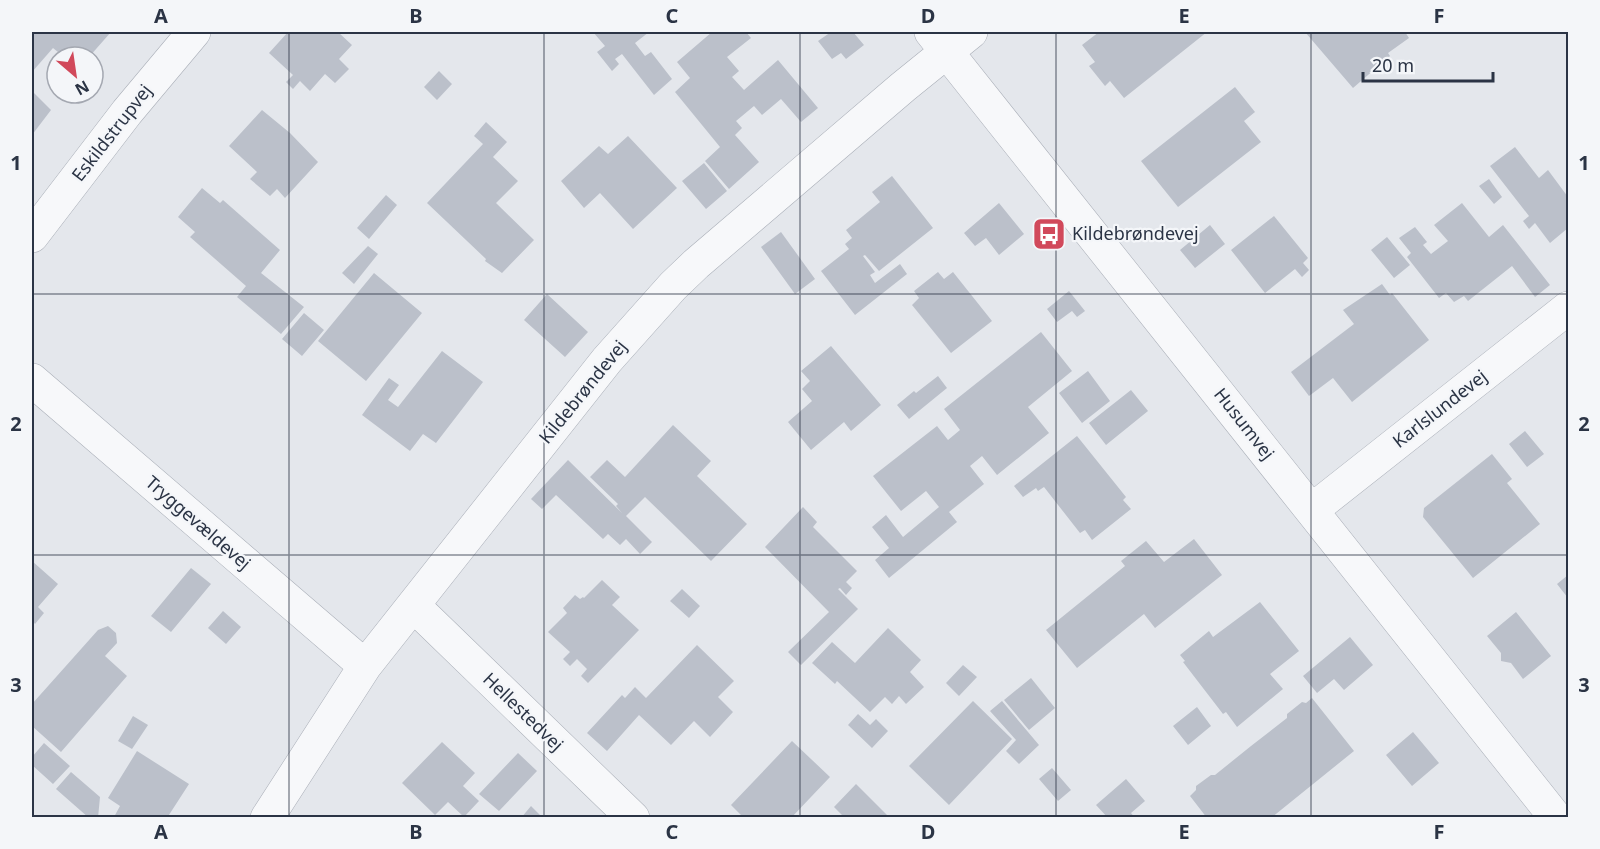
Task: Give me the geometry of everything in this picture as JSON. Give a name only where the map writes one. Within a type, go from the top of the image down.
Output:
[{"type":"street","name":"Eskildstrupvej","points":[[32,236],[127,112],[194,32]]},
{"type":"street","name":"Husumvej","points":[[949,38],[1312,510],[1556,818]]},
{"type":"street","name":"Kildebrøndevej","points":[[267,818],[365,666],[607,360],[673,286],[696,264],[949,38]]},
{"type":"street","name":"Karlslundevej","points":[[1312,510],[1569,308]]},
{"type":"street","name":"Tryggevældevej","points":[[32,380],[365,666]]},
{"type":"street","name":"Hellestedvej","points":[[414,606],[633,818]]},
{"type":"building","points":[[32,32],[111,32],[100,45],[45,45],[45,57],[32,72]]},
{"type":"building","points":[[288,32],[338,32],[352,45],[339,59],[349,69],[335,83],[325,74],[310,91],[300,81],[293,89],[286,82],[293,75],[269,53]]},
{"type":"building","points":[[593,32],[649,32],[635,43],[645,56],[651,52],[672,79],[654,95],[622,54],[615,59],[619,64],[612,71],[597,52],[605,46]]},
{"type":"building","points":[[712,32],[746,32],[751,38],[727,57],[739,71],[732,77],[744,90],[778,60],[818,108],[801,122],[781,99],[762,115],[754,106],[736,121],[742,128],[735,135],[759,162],[729,189],[705,161],[720,147],[675,92],[690,78],[677,62]]},
{"type":"building","points":[[831,32],[853,32],[864,45],[846,59],[841,53],[832,59],[818,41]]},
{"type":"building","points":[[1099,32],[1207,32],[1124,98],[1110,81],[1105,86],[1089,66],[1095,62],[1082,45]]},
{"type":"building","points":[[1305,32],[1405,32],[1409,38],[1388,53],[1390,56],[1353,88]]},
{"type":"building","points":[[439,71],[452,84],[437,100],[424,87]]},
{"type":"building","points":[[1235,87],[1255,112],[1244,121],[1261,142],[1178,207],[1141,161]]},
{"type":"building","points":[[32,91],[51,110],[32,135]]},
{"type":"building","points":[[262,110],[290,133],[318,162],[285,198],[277,189],[270,196],[250,179],[257,172],[229,146]]},
{"type":"building","points":[[486,122],[507,142],[493,157],[518,181],[496,203],[534,240],[502,273],[485,261],[486,259],[427,203],[483,144],[474,136]]},
{"type":"building","points":[[628,136],[677,188],[633,229],[600,193],[584,208],[561,181],[599,146],[608,154]]},
{"type":"building","points":[[1515,147],[1539,178],[1548,170],[1568,197],[1568,228],[1550,243],[1535,223],[1529,229],[1523,221],[1529,216],[1490,166]]},
{"type":"building","points":[[704,163],[727,191],[706,209],[682,181]]},
{"type":"building","points":[[892,176],[933,228],[879,271],[865,255],[863,256],[875,272],[870,275],[875,283],[900,264],[907,274],[855,315],[821,271],[849,249],[845,244],[852,238],[846,230],[880,202],[872,192]]},
{"type":"building","points":[[1489,179],[1502,197],[1494,204],[1479,186]]},
{"type":"building","points":[[202,188],[220,203],[223,200],[280,250],[261,273],[304,307],[281,334],[237,297],[246,286],[190,237],[195,232],[178,217]]},
{"type":"building","points":[[386,195],[397,205],[369,239],[357,228]]},
{"type":"building","points":[[999,203],[1024,234],[999,255],[986,238],[975,246],[964,233]]},
{"type":"building","points":[[1462,203],[1489,237],[1503,225],[1550,285],[1535,297],[1512,266],[1468,301],[1464,296],[1454,302],[1446,293],[1439,298],[1407,257],[1411,253],[1399,238],[1415,227],[1427,242],[1423,245],[1431,254],[1448,241],[1434,225]]},
{"type":"building","points":[[1274,216],[1308,258],[1303,263],[1309,270],[1302,277],[1295,269],[1265,293],[1231,250]]},
{"type":"building","points":[[1210,225],[1225,244],[1195,268],[1180,250]]},
{"type":"building","points":[[781,232],[815,279],[795,294],[761,247]]},
{"type":"building","points":[[1387,237],[1410,265],[1394,278],[1371,250]]},
{"type":"building","points":[[368,246],[378,254],[354,284],[342,273]]},
{"type":"building","points":[[938,272],[944,279],[953,272],[992,321],[951,353],[912,305],[919,298],[914,291]]},
{"type":"building","points":[[374,273],[422,313],[366,381],[318,341]]},
{"type":"building","points":[[1382,284],[1390,295],[1392,293],[1429,340],[1352,402],[1333,378],[1309,396],[1291,372],[1354,324],[1343,310]]},
{"type":"building","points":[[1069,291],[1085,311],[1077,317],[1072,311],[1057,322],[1047,309]]},
{"type":"building","points":[[547,294],[588,332],[565,357],[524,320]]},
{"type":"building","points":[[304,313],[324,330],[302,356],[282,339]]},
{"type":"building","points":[[1041,332],[1072,371],[1028,407],[1049,433],[997,475],[982,456],[970,466],[984,484],[949,512],[957,522],[889,578],[875,560],[889,548],[872,527],[886,515],[903,537],[939,507],[926,491],[901,511],[873,476],[937,426],[948,440],[960,430],[944,409]]},
{"type":"building","points":[[831,346],[881,405],[851,431],[844,422],[811,450],[788,422],[812,401],[802,389],[810,381],[801,371]]},
{"type":"building","points":[[442,351],[483,382],[436,443],[423,434],[410,451],[362,415],[389,378],[399,385],[388,400],[398,407]]},
{"type":"building","points":[[1088,371],[1110,401],[1082,423],[1059,393]]},
{"type":"building","points":[[938,376],[947,388],[909,419],[897,405]]},
{"type":"building","points":[[1131,390],[1148,411],[1106,445],[1089,423]]},
{"type":"building","points":[[673,425],[711,461],[697,476],[747,524],[711,561],[645,497],[626,516],[652,542],[640,554],[626,539],[620,545],[608,534],[603,539],[556,495],[542,509],[531,499],[568,460],[622,513],[616,506],[618,504],[590,477],[607,460],[625,477]]},
{"type":"building","points":[[1525,431],[1544,454],[1527,467],[1509,444]]},
{"type":"building","points":[[1077,436],[1126,497],[1123,500],[1131,509],[1092,540],[1085,530],[1080,533],[1044,487],[1038,491],[1036,488],[1023,497],[1014,486]]},
{"type":"building","points":[[1492,454],[1512,479],[1507,483],[1540,524],[1473,578],[1423,517],[1424,508]]},
{"type":"building","points":[[803,507],[817,522],[813,527],[857,571],[846,582],[852,588],[846,595],[840,588],[838,589],[858,609],[801,665],[788,652],[829,612],[765,547]]},
{"type":"building","points":[[1194,539],[1222,575],[1155,628],[1144,614],[1077,668],[1046,630],[1125,566],[1121,561],[1146,541],[1164,562]]},
{"type":"building","points":[[32,561],[58,584],[38,607],[44,613],[35,624],[32,620]]},
{"type":"building","points":[[191,568],[211,584],[171,632],[151,616]]},
{"type":"building","points":[[1568,575],[1568,598],[1557,584]]},
{"type":"building","points":[[602,580],[620,597],[612,605],[639,630],[588,683],[581,676],[587,669],[577,659],[570,666],[563,659],[570,652],[548,632],[567,613],[563,608],[575,595],[580,599],[584,598]]},
{"type":"building","points":[[682,589],[700,606],[689,618],[670,601]]},
{"type":"building","points":[[1260,602],[1299,651],[1270,674],[1283,689],[1237,727],[1226,712],[1223,714],[1180,655],[1209,631],[1213,637]]},
{"type":"building","points":[[223,611],[241,627],[226,644],[208,628]]},
{"type":"building","points":[[1516,612],[1551,656],[1523,679],[1511,663],[1501,661],[1501,653],[1487,636]]},
{"type":"building","points":[[108,626],[116,633],[117,643],[105,656],[127,676],[61,752],[32,726],[32,704],[98,630]]},
{"type":"building","points":[[888,628],[921,660],[910,672],[924,687],[906,704],[899,696],[892,704],[885,697],[870,712],[837,681],[835,684],[812,663],[832,642],[855,663]]},
{"type":"building","points":[[1350,637],[1373,665],[1344,690],[1334,679],[1317,693],[1303,676]]},
{"type":"building","points":[[697,645],[734,681],[718,697],[733,712],[710,737],[694,721],[671,745],[639,715],[607,751],[587,733],[622,695],[625,698],[635,687],[646,698]]},
{"type":"building","points":[[963,665],[977,677],[959,696],[946,683]]},
{"type":"building","points":[[1031,678],[1055,708],[1029,730],[1004,700]]},
{"type":"building","points":[[1312,698],[1354,751],[1271,818],[1207,818],[1190,796],[1196,790],[1196,786],[1211,775],[1215,775],[1287,718],[1287,714],[1302,702],[1306,703]]},
{"type":"building","points":[[973,701],[1012,739],[949,805],[909,766]]},
{"type":"building","points":[[1002,701],[1039,745],[1019,764],[1006,751],[1016,740],[990,711]]},
{"type":"building","points":[[1197,707],[1211,726],[1188,745],[1173,726]]},
{"type":"building","points":[[858,714],[870,725],[876,719],[888,731],[872,748],[848,725]]},
{"type":"building","points":[[133,716],[148,725],[132,749],[118,741]]},
{"type":"building","points":[[1413,732],[1439,763],[1412,786],[1386,755]]},
{"type":"building","points":[[792,741],[830,777],[791,818],[744,818],[731,805]]},
{"type":"building","points":[[442,742],[475,773],[463,786],[479,801],[464,817],[448,802],[435,815],[402,783]]},
{"type":"building","points":[[44,743],[70,766],[53,784],[32,765],[32,757]]},
{"type":"building","points":[[137,751],[189,784],[167,818],[114,817],[120,806],[108,798]]},
{"type":"building","points":[[518,753],[537,771],[499,811],[479,794]]},
{"type":"building","points":[[1052,768],[1071,790],[1058,801],[1039,779]]},
{"type":"building","points":[[71,772],[100,797],[98,818],[89,818],[56,789]]},
{"type":"building","points":[[1126,779],[1145,801],[1131,813],[1135,818],[1108,818],[1096,805]]},
{"type":"building","points":[[856,784],[890,818],[845,818],[834,807]]},
{"type":"building","points":[[531,806],[543,818],[521,818]]},
{"type":"place","name":"Kildebrøndevej","points":[[1049,234]]}]
